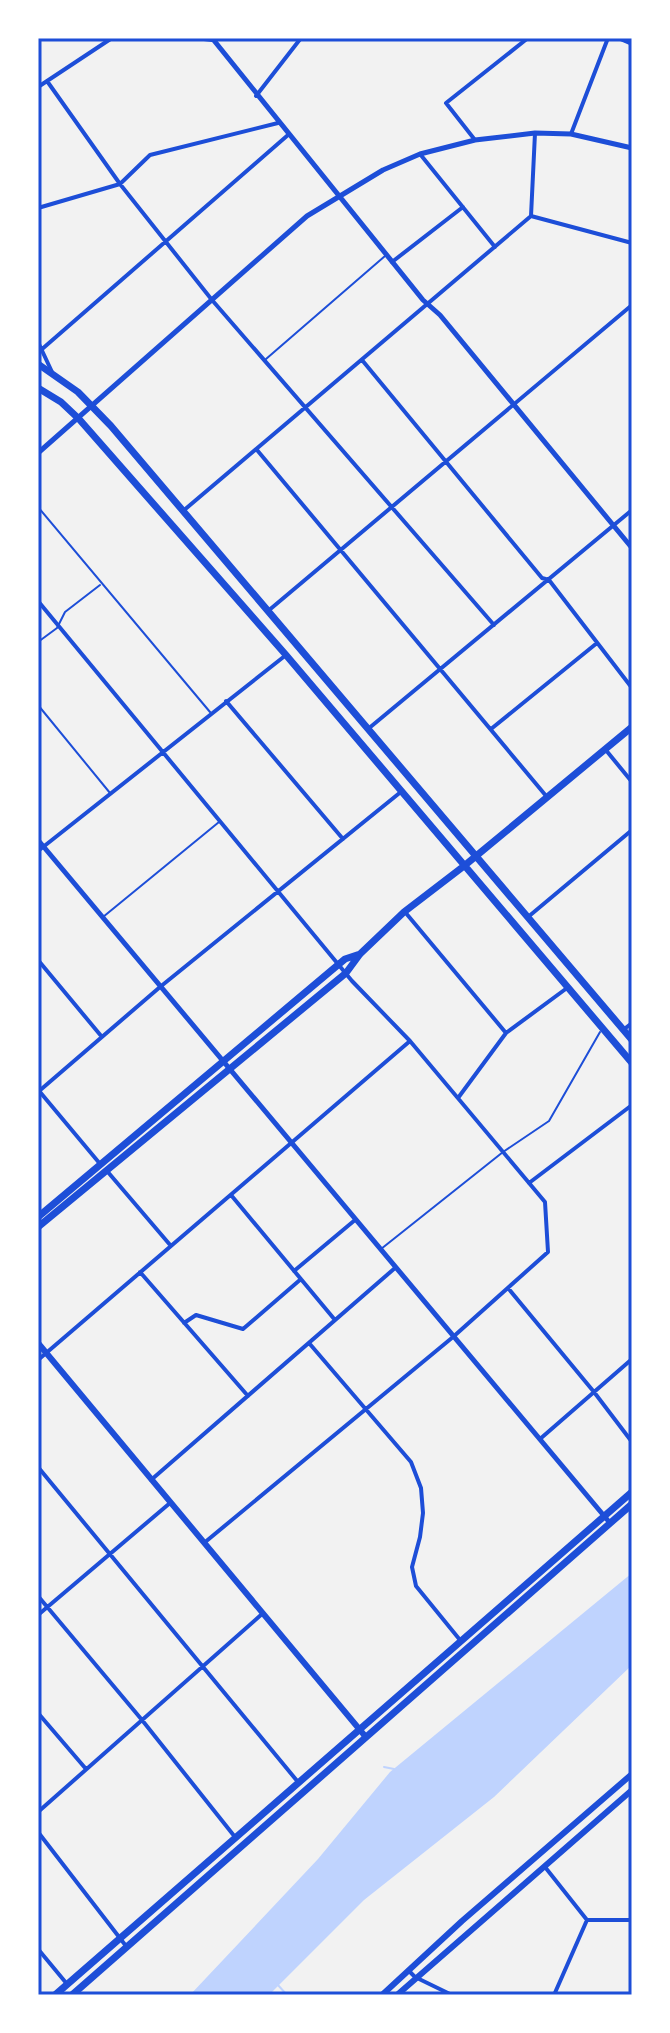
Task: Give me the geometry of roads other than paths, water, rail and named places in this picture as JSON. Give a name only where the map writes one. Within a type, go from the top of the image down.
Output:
[{"type":"main road","points":[[38,364],[92,404],[632,1040]]},
{"type":"main road","points":[[38,388],[61,402],[79,419],[286,655],[632,1063]]},
{"type":"main road","points":[[38,1227],[346,973],[360,954],[404,912],[632,727]]},
{"type":"main road","points":[[38,1217],[339,965],[360,954]]},
{"type":"main road","points":[[38,1343],[362,1732]]},
{"type":"main road","points":[[55,1995],[123,1943],[607,1520],[632,1492]]},
{"type":"main road","points":[[72,1995],[123,1943],[237,1839],[461,1642],[607,1520],[632,1504]]},
{"type":"main road","points":[[382,1995],[632,1774]]},
{"type":"main road","points":[[397,1995],[632,1790]]},
{"type":"street","points":[[38,87],[112,38]]},
{"type":"street","points":[[196,38],[212,39],[386,255],[514,403],[632,548]]},
{"type":"street","points":[[256,96],[301,38]]},
{"type":"street","points":[[475,140],[446,103],[521,40],[528,38]]},
{"type":"street","points":[[571,134],[608,38]]},
{"type":"street","points":[[618,38],[632,44]]},
{"type":"street","points":[[47,81],[120,184],[212,300],[494,625]]},
{"type":"street","points":[[38,208],[120,184],[150,155],[278,123]]},
{"type":"street","points":[[183,511],[531,216],[535,133]]},
{"type":"street","points":[[38,453],[307,216],[383,170],[420,154],[475,140],[535,133],[571,134],[632,148]]},
{"type":"street","points":[[41,350],[288,135]]},
{"type":"street","points":[[420,154],[495,247]]},
{"type":"street","points":[[392,262],[463,207]]},
{"type":"street","points":[[531,216],[632,243]]},
{"type":"street","points":[[268,611],[339,548],[632,305]]},
{"type":"street","points":[[38,342],[54,374]]},
{"type":"street","points":[[362,360],[542,578],[549,580],[632,688]]},
{"type":"street","points":[[257,450],[547,797]]},
{"type":"street","points":[[368,729],[632,510]]},
{"type":"street","points":[[38,601],[339,965],[410,1041],[545,1202],[548,1252],[453,1337],[204,1543]]},
{"type":"street","points":[[491,729],[597,643]]},
{"type":"street","points":[[41,849],[286,655]]},
{"type":"street","points":[[226,701],[343,839]]},
{"type":"street","points":[[605,749],[632,782]]},
{"type":"street","points":[[171,1246],[38,1091],[160,987],[402,791]]},
{"type":"street","points":[[528,917],[632,830]]},
{"type":"street","points":[[38,840],[41,849],[607,1520]]},
{"type":"street","points":[[404,912],[506,1033]]},
{"type":"street","points":[[38,960],[102,1037]]},
{"type":"street","points":[[458,1098],[506,1033],[568,987]]},
{"type":"street","points":[[623,1030],[632,1023]]},
{"type":"street","points":[[38,1360],[410,1041]]},
{"type":"street","points":[[529,1183],[632,1105]]},
{"type":"street","points":[[231,1195],[335,1320]]},
{"type":"street","points":[[294,1271],[355,1220]]},
{"type":"street","points":[[151,1480],[395,1268]]},
{"type":"street","points":[[140,1272],[248,1396]]},
{"type":"street","points":[[184,1323],[196,1315],[243,1329],[301,1279]]},
{"type":"street","points":[[508,1288],[632,1442]]},
{"type":"street","points":[[309,1343],[411,1462],[421,1488],[423,1513],[412,1567],[416,1586],[461,1642]]},
{"type":"street","points":[[539,1439],[632,1359]]},
{"type":"street","points":[[38,1467],[300,1784]]},
{"type":"street","points":[[38,1615],[170,1503]]},
{"type":"street","points":[[38,1596],[237,1839]]},
{"type":"street","points":[[38,1812],[262,1614]]},
{"type":"street","points":[[38,1713],[86,1769]]},
{"type":"street","points":[[38,1832],[123,1943]]},
{"type":"street","points":[[545,1867],[587,1920]]},
{"type":"street","points":[[587,1920],[632,1920]]},
{"type":"street","points":[[554,1995],[587,1920]]},
{"type":"street","points":[[38,1949],[67,1984]]},
{"type":"street","points":[[408,1970],[415,1977],[452,1995]]},
{"type":"lane","points":[[264,361],[386,255]]},
{"type":"lane","points":[[38,507],[211,713]]},
{"type":"lane","points":[[38,642],[57,628],[65,612],[102,583]]},
{"type":"lane","points":[[38,705],[110,793]]},
{"type":"lane","points":[[102,918],[220,820]]},
{"type":"lane","points":[[380,1250],[503,1152],[549,1121],[603,1028]]},
{"type":"water","points":[[632,1573],[632,1665],[494,1797],[364,1900],[269,1995],[190,1995],[318,1859],[390,1772]]},
{"type":"waterway","points":[[384,1767],[394,1769]]},
{"type":"waterway","points":[[277,1984],[287,1995]]}]
